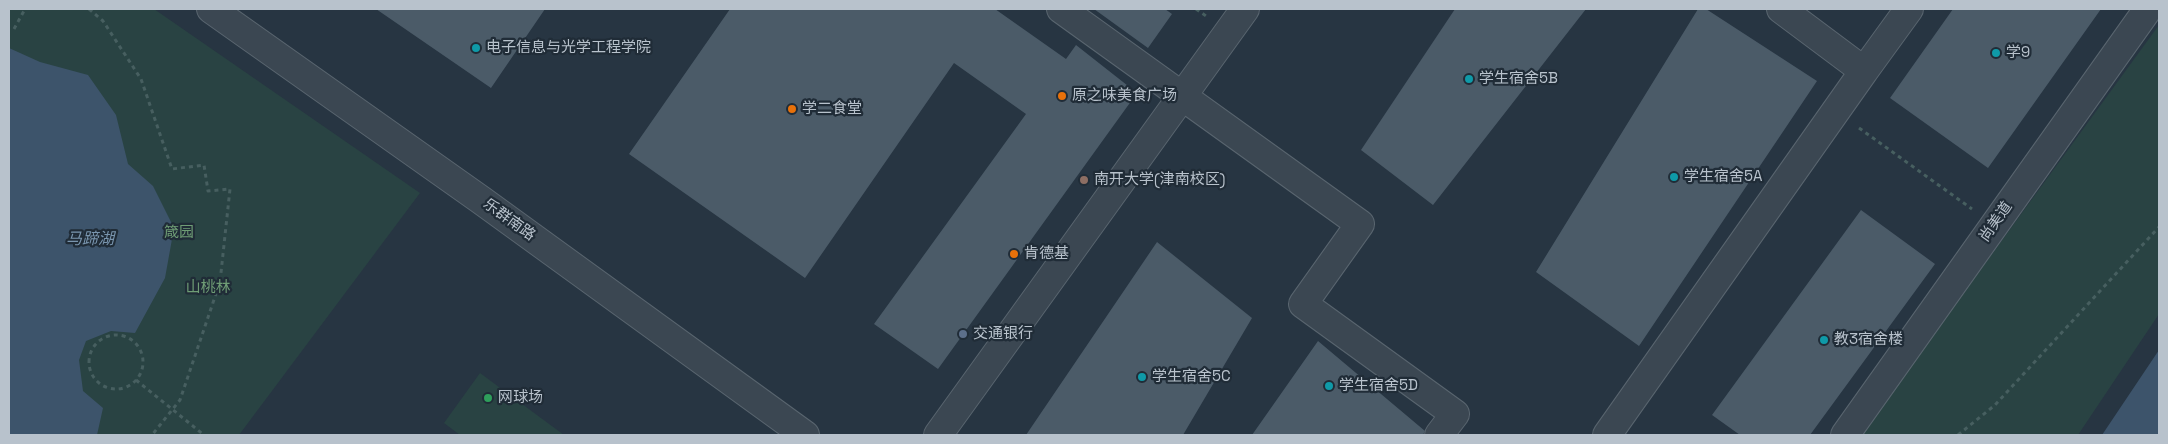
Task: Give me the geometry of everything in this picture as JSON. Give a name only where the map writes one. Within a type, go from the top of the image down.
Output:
[{"type":"street","name":"乐群南路","points":[[210,9],[481,200],[804,435]]},
{"type":"street","points":[[1061,9],[1360,224],[1302,304],[1455,414],[1439,435]]},
{"type":"street","points":[[938,435],[1245,9]]},
{"type":"street","points":[[1781,9],[1864,71]]},
{"type":"street","points":[[1607,435],[1909,9]]},
{"type":"street","name":"尚美道","points":[[1845,435],[2148,9]]},
{"type":"path","points":[[14,29],[25,9]]},
{"type":"path","points":[[89,9],[103,21],[141,79],[172,169],[204,165],[208,191],[230,189],[220,282],[180,400],[152,435]]},
{"type":"path","points":[[1836,112],[1994,225]]},
{"type":"path","points":[[1958,435],[1995,406],[2159,227]]},
{"type":"path","points":[[115,335],[124,336],[139,346],[143,363],[136,380],[121,388],[104,386],[97,381],[92,374],[90,357],[98,342],[115,335]]},
{"type":"path","points":[[136,380],[204,435]]},
{"type":"green space","name":"箴园","points":[[9,9],[154,9],[420,193],[239,435],[9,435]]},
{"type":"green space","points":[[2159,25],[2159,314],[2078,435],[1860,435]]},
{"type":"green space","name":"网球场","points":[[480,373],[564,435],[460,435],[444,423]]},
{"type":"water","name":"马蹄湖","points":[[9,48],[40,62],[88,75],[116,115],[128,164],[153,186],[174,228],[165,278],[135,333],[111,331],[86,341],[79,360],[83,391],[103,408],[97,435],[9,435]]},
{"type":"water","points":[[2159,350],[2159,435],[2102,435]]},
{"type":"building","name":"电子信息与光学工程学院","points":[[376,9],[545,9],[491,88]]},
{"type":"building","points":[[730,9],[995,9],[1066,59],[1076,45],[1137,93],[938,369],[874,324],[1026,114],[954,63],[805,278],[629,154]]},
{"type":"building","points":[[1094,9],[1165,9],[1172,14],[1148,48]]},
{"type":"building","name":"学生宿舍5B","points":[[1455,9],[1586,9],[1433,205],[1361,150]]},
{"type":"building","name":"学生宿舍5A","points":[[1698,9],[1706,9],[1817,81],[1639,346],[1536,272]]},
{"type":"building","name":"学9","points":[[1953,9],[2101,9],[1988,168],[1890,98]]},
{"type":"building","name":"教3宿舍楼","points":[[1861,210],[1935,264],[1810,435],[1740,435],[1712,415]]},
{"type":"building","name":"学生宿舍5C","points":[[1157,242],[1252,318],[1183,435],[1026,435]]},
{"type":"building","name":"学生宿舍5D","points":[[1318,341],[1425,431],[1423,435],[1252,435]]},
{"type":"place","name":"电子信息与光学工程学院","points":[[476,48]]},
{"type":"place","name":"学9","points":[[1996,53]]},
{"type":"place","name":"学生宿舍5B","points":[[1469,79]]},
{"type":"place","name":"原之味美食广场","points":[[1062,96]]},
{"type":"place","name":"学二食堂","points":[[792,109]]},
{"type":"place","name":"学生宿舍5A","points":[[1674,177]]},
{"type":"place","name":"南开大学(津南校区)","points":[[1084,180]]},
{"type":"place","name":"肯德基","points":[[1014,254]]},
{"type":"place","name":"交通银行","points":[[963,334]]},
{"type":"place","name":"教3宿舍楼","points":[[1824,340]]},
{"type":"place","name":"学生宿舍5C","points":[[1142,377]]},
{"type":"place","name":"学生宿舍5D","points":[[1329,386]]},
{"type":"place","name":"网球场","points":[[488,398]]},
{"type":"park label","name":"山桃林","points":[[208,288]]}]
